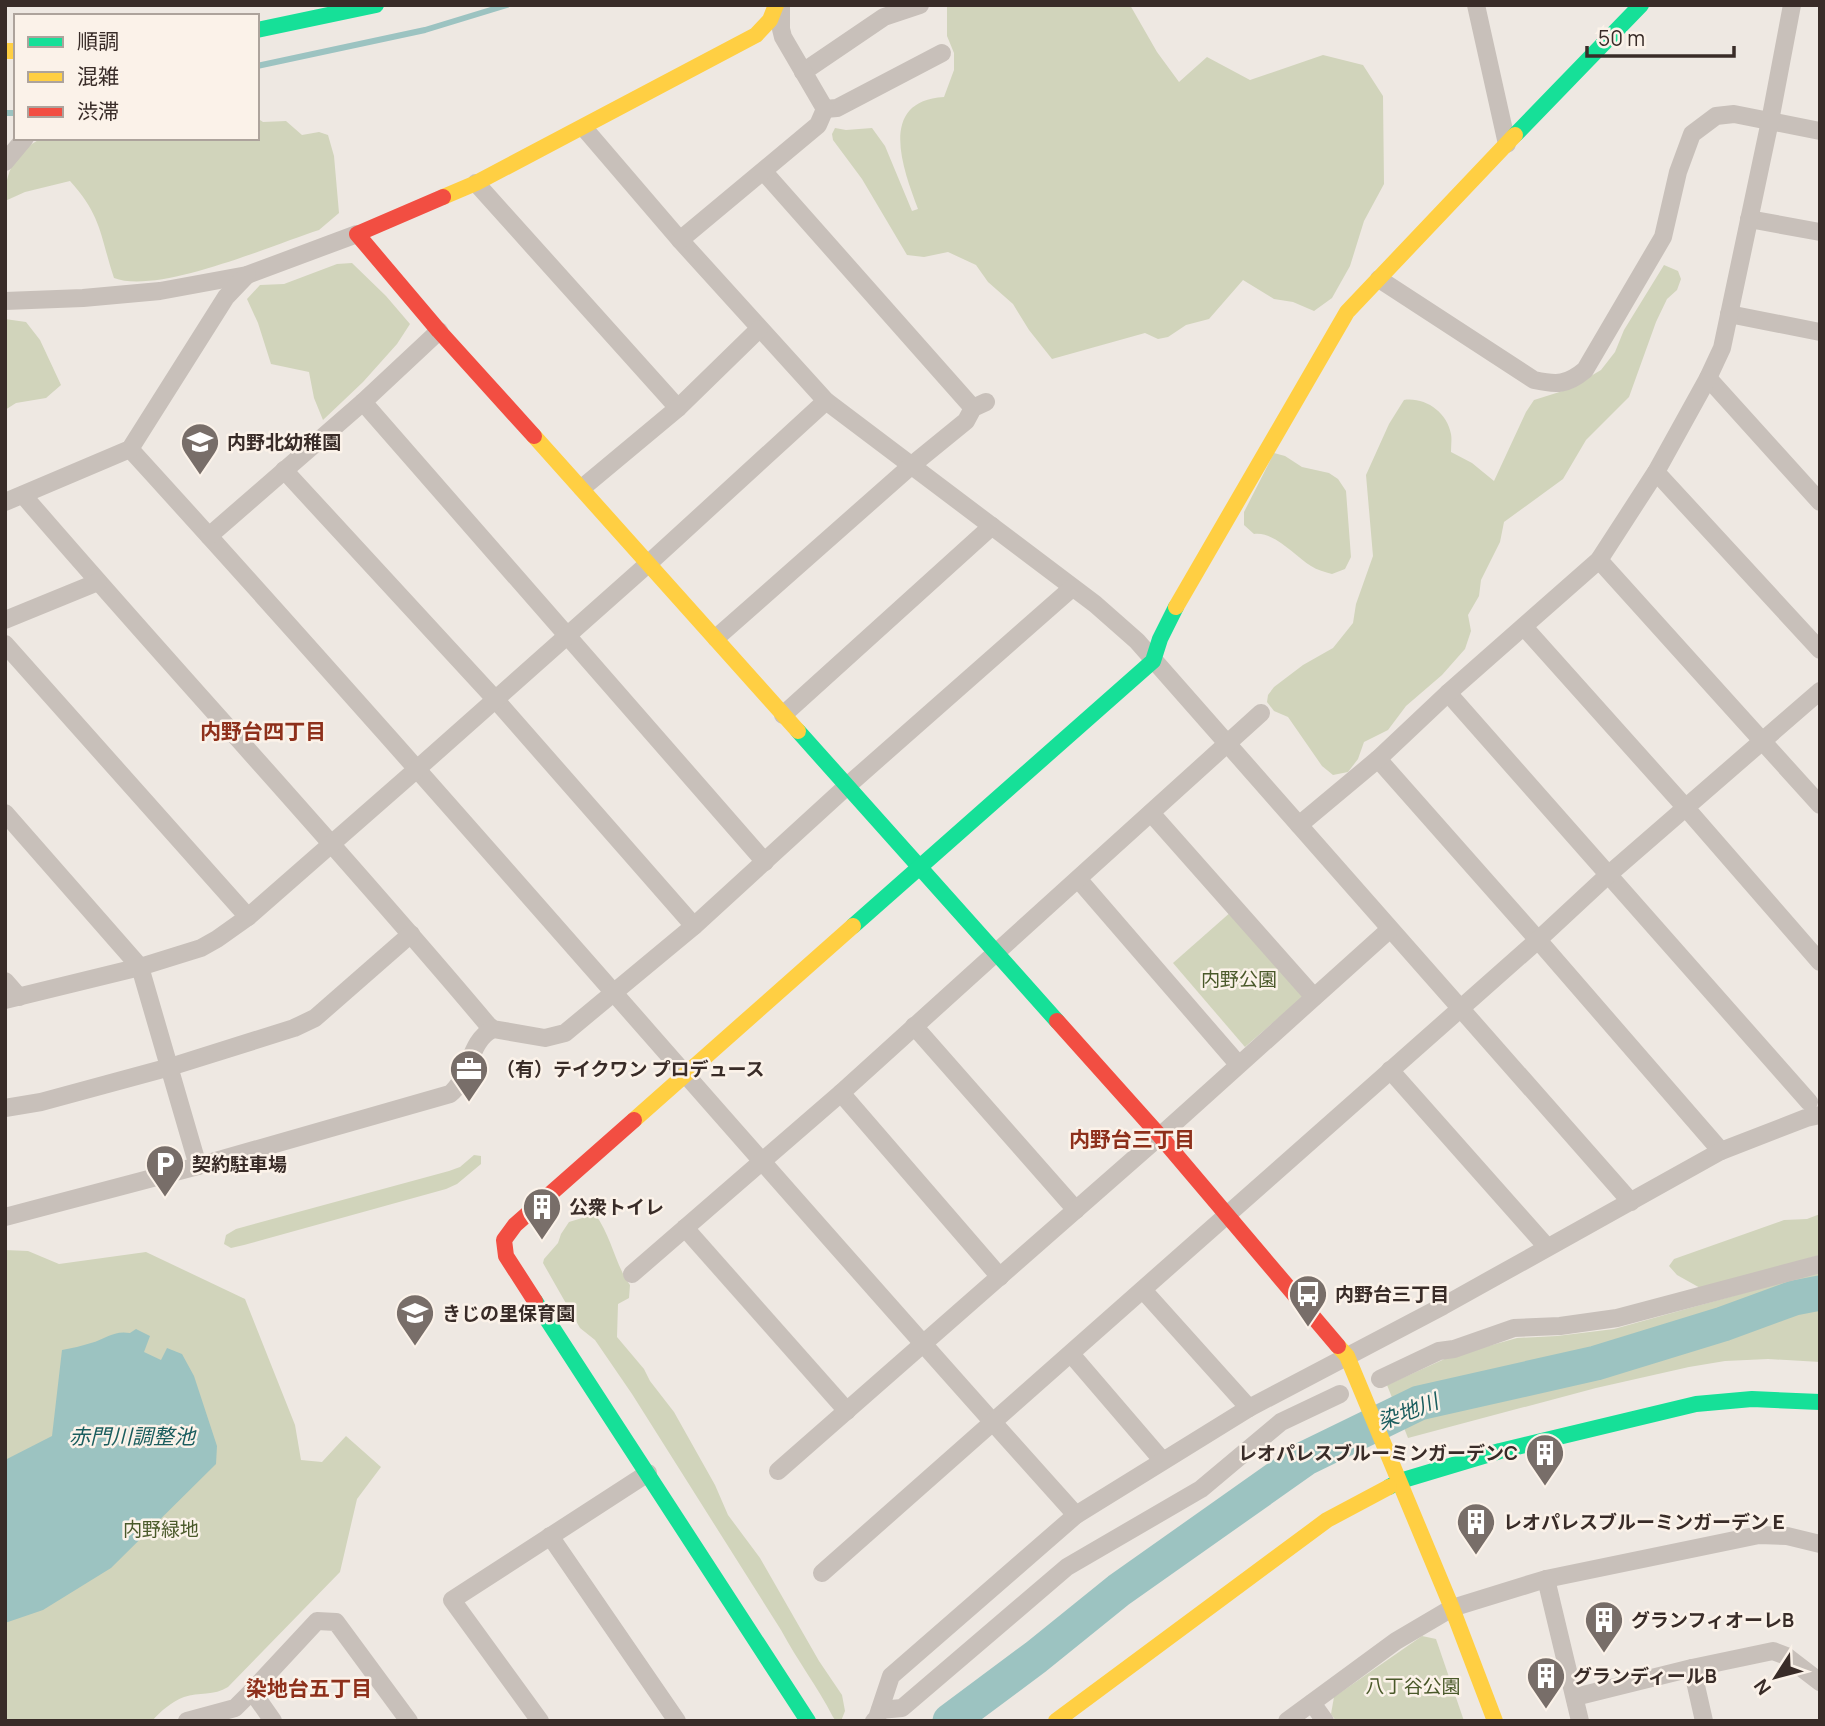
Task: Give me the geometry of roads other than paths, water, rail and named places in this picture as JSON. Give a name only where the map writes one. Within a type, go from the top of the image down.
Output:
[{"type":"street","points":[[259,30],[376,5]]},
{"type":"street","points":[[5,301],[160,291],[247,275],[357,234],[476,183],[756,35],[769,20],[776,5]]},
{"type":"street","points":[[781,5],[783,37],[825,109]]},
{"type":"street","points":[[803,72],[884,17],[920,5]]},
{"type":"street","points":[[1476,5],[1507,144]]},
{"type":"street","points":[[808,1721],[506,1256],[504,1240],[515,1225],[1153,661],[1160,639],[1187,586],[1347,312],[1641,5]]},
{"type":"street","points":[[1298,825],[1378,759],[1448,693],[1599,560],[1656,472],[1723,348],[1792,5]]},
{"type":"street","points":[[825,109],[837,107],[942,52]]},
{"type":"street","points":[[680,240],[818,125],[825,109]]},
{"type":"street","points":[[1378,279],[1534,380],[1554,385],[1574,379],[1585,370],[1662,237],[1678,172],[1692,134],[1716,116],[1734,114],[1820,131]]},
{"type":"street","points":[[584,128],[680,240],[825,401],[1095,604],[1137,641],[1631,1202]]},
{"type":"street","points":[[5,162],[16,143]]},
{"type":"street","points":[[716,638],[912,465],[966,421],[979,405],[764,172]]},
{"type":"street","points":[[476,183],[678,408]]},
{"type":"street","points":[[1749,219],[1820,232]]},
{"type":"street","points":[[357,234],[439,331],[1160,1136],[1347,1356],[1452,1608],[1495,1721]]},
{"type":"street","points":[[5,502],[130,449],[226,297],[247,275]]},
{"type":"street","points":[[1729,314],[1820,332]]},
{"type":"street","points":[[582,488],[678,408],[759,328]]},
{"type":"street","points":[[209,536],[439,331]]},
{"type":"street","points":[[1709,378],[1820,502]]},
{"type":"street","points":[[5,981],[12,999],[140,967],[201,948],[217,939],[248,916],[417,769],[649,563],[825,401]]},
{"type":"street","points":[[362,402],[765,862]]},
{"type":"street","points":[[130,449],[417,769],[922,1344],[1076,1515]]},
{"type":"street","points":[[284,470],[495,699],[694,926]]},
{"type":"street","points":[[1656,472],[1820,650]]},
{"type":"street","points":[[23,495],[493,1029],[545,1038],[565,1033],[694,926],[846,787],[1072,588]]},
{"type":"street","points":[[783,715],[992,526]]},
{"type":"street","points":[[1599,560],[1820,805]]},
{"type":"street","points":[[5,620],[98,582]]},
{"type":"street","points":[[1524,627],[1686,807],[1820,962]]},
{"type":"street","points":[[5,644],[248,916]]},
{"type":"street","points":[[822,1573],[1538,940],[1608,875],[1820,691]]},
{"type":"street","points":[[877,1715],[891,1676],[1076,1515],[1249,1409],[1443,1306],[1721,1151],[1814,1107],[1448,693]]},
{"type":"street","points":[[632,1274],[841,1093],[1261,713]]},
{"type":"street","points":[[1378,759],[1721,1151]]},
{"type":"street","points":[[5,813],[140,967],[198,1166]]},
{"type":"street","points":[[1151,813],[1314,997]]},
{"type":"street","points":[[1079,880],[1238,1064]]},
{"type":"street","points":[[778,1472],[1160,1136],[1389,930]]},
{"type":"street","points":[[5,1108],[41,1102],[170,1067],[294,1028],[315,1018],[411,934]]},
{"type":"street","points":[[473,1007],[477,1045]]},
{"type":"street","points":[[914,1026],[1076,1210]]},
{"type":"street","points":[[5,1217],[198,1166],[450,1094],[459,1087],[483,1035],[493,1029]]},
{"type":"street","points":[[1390,1070],[1547,1247]]},
{"type":"street","points":[[841,1093],[1000,1276]]},
{"type":"street","points":[[685,1228],[847,1411]]},
{"type":"street","points":[[1380,1378],[1439,1351],[1454,1349],[1514,1328],[1560,1326],[1617,1318],[1820,1264]]},
{"type":"street","points":[[1143,1290],[1249,1409]]},
{"type":"street","points":[[1071,1354],[1162,1460]]},
{"type":"street","points":[[877,1715],[902,1708],[1067,1567],[1201,1489],[1280,1422],[1340,1394]]},
{"type":"street","points":[[1056,1721],[1327,1520],[1400,1481],[1500,1451],[1696,1404],[1752,1399],[1820,1402]]},
{"type":"street","points":[[540,1721],[452,1600],[648,1473]]},
{"type":"street","points":[[1287,1721],[1396,1641],[1452,1608],[1546,1579],[1759,1535],[1787,1536],[1820,1544]]},
{"type":"street","points":[[550,1536],[677,1721]]},
{"type":"street","points":[[1546,1579],[1580,1721]]},
{"type":"street","points":[[187,1721],[235,1708],[317,1621],[336,1622],[409,1721]]},
{"type":"street","points":[[1574,1697],[1773,1651],[1786,1656],[1820,1682]]},
{"type":"street","points":[[1692,1668],[1704,1721]]},
{"type":"street","points":[[252,1691],[273,1721]]},
{"type":"street","points":[[1312,1703],[1325,1721]]},
{"type":"water","name":"赤門川調整池","points":[[136,1329],[150,1336],[144,1352],[161,1360],[167,1348],[182,1354],[194,1376],[217,1446],[216,1464],[111,1568],[43,1610],[5,1623],[5,1460],[52,1436],[62,1350],[114,1334],[130,1333]]},
{"type":"waterway","points":[[259,66],[425,30],[507,5]]},
{"type":"waterway","points":[[5,113],[14,113]]},
{"type":"waterway","name":"染地川","points":[[950,1721],[1036,1657],[1119,1590],[1306,1458],[1419,1403],[1596,1363],[1723,1324],[1794,1298],[1820,1293]]},
{"type":"place","name":"内野北幼稚園","points":[[200,476]]},
{"type":"place","name":"（有）テイクワン プロデュース","points":[[469,1103]]},
{"type":"place","name":"契約駐車場","points":[[165,1198]]},
{"type":"place","name":"公衆トイレ","points":[[542,1241]]},
{"type":"place","name":"内野台三丁目","points":[[1308,1328]]},
{"type":"place","name":"きじの里保育園","points":[[415,1347]]},
{"type":"place","name":"レオパレスブルーミンガーデンC","points":[[1545,1487]]},
{"type":"place","name":"レオパレスブルーミンガーデンＥ","points":[[1476,1556]]},
{"type":"place","name":"グランフィオーレB","points":[[1604,1654]]},
{"type":"place","name":"グランディールB","points":[[1546,1710]]},
{"type":"district","name":"内野台四丁目","points":[[263,732]]},
{"type":"district","name":"内野台三丁目","points":[[1132,1140]]},
{"type":"district","name":"染地台五丁目","points":[[309,1689]]},
{"type":"park label","name":"内野公園","points":[[1239,979]]},
{"type":"park label","name":"内野緑地","points":[[161,1529]]},
{"type":"park label","name":"八丁谷公園","points":[[1413,1686]]}]
